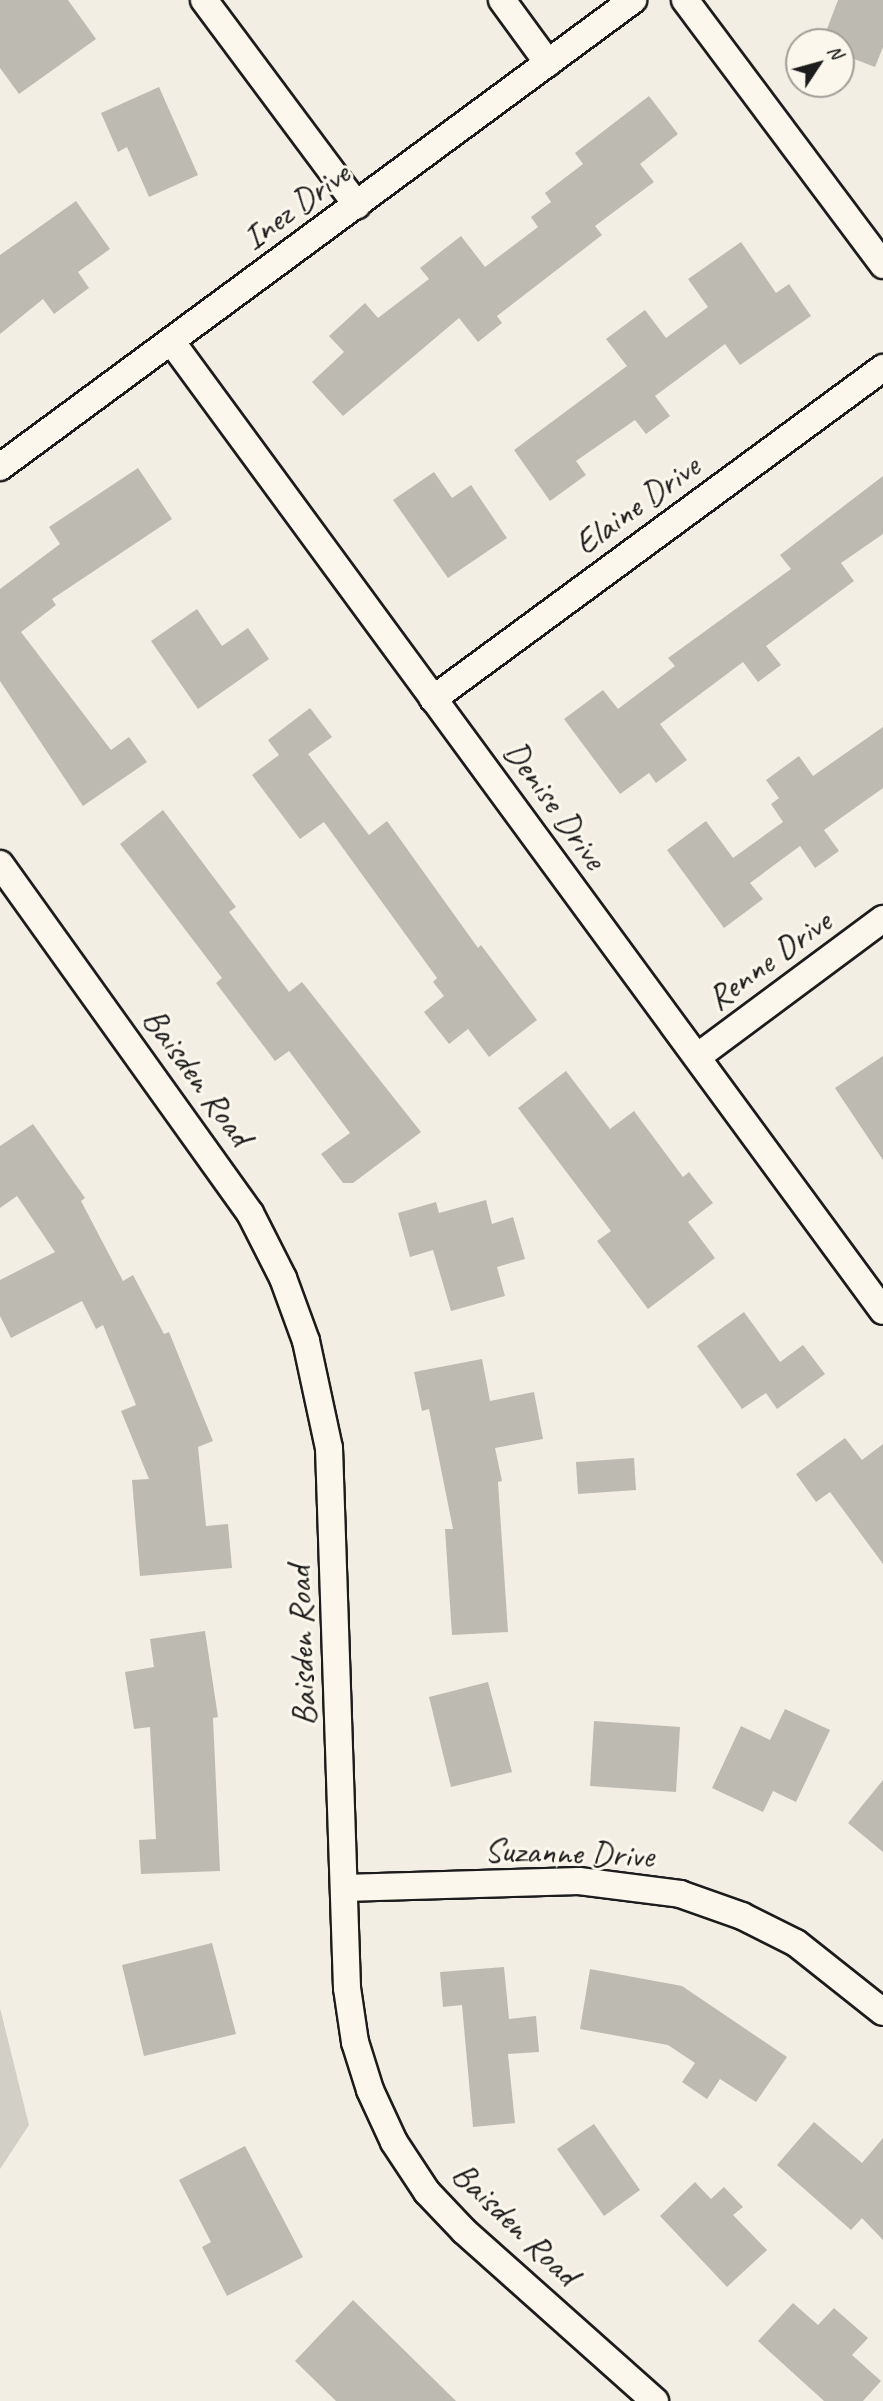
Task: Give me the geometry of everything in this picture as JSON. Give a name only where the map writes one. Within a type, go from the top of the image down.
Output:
[{"type":"street","points":[[204,0],[357,205]]},
{"type":"street","points":[[502,0],[548,63]]},
{"type":"street","name":"Inez Drive","points":[[0,467],[633,0]]},
{"type":"street","points":[[685,0],[883,265]]},
{"type":"street","name":"Denise Drive","points":[[171,341],[883,1311]]},
{"type":"street","name":"Elaine Drive","points":[[433,699],[883,368]]},
{"type":"street","name":"Baisden Road","points":[[0,864],[250,1213],[283,1278],[306,1341],[329,1448],[347,1988],[355,2042],[394,2142],[427,2192],[464,2231],[655,2401]]},
{"type":"street","name":"Renne Drive","points":[[697,1057],[883,919]]},
{"type":"street","name":"Suzanne Drive","points":[[344,1888],[579,1881],[680,1894],[742,1916],[796,1943],[883,2012]]},
{"type":"shaded area","points":[[0,2008],[29,2125],[0,2169]]},
{"type":"building","points":[[0,0],[68,0],[96,39],[19,94],[0,68]]},
{"type":"building","points":[[838,0],[883,0],[883,47],[875,67],[855,59],[855,28],[827,28]]},
{"type":"building","points":[[159,87],[198,175],[149,197],[127,147],[118,152],[101,113]]},
{"type":"building","points":[[649,96],[678,134],[640,164],[654,182],[595,226],[602,235],[497,316],[502,323],[478,342],[459,318],[343,416],[312,382],[344,352],[329,336],[365,303],[378,318],[429,279],[420,268],[461,236],[485,267],[538,227],[531,217],[551,202],[545,193],[583,164],[575,153]]},
{"type":"building","points":[[76,201],[110,249],[78,272],[89,288],[54,314],[43,299],[0,334],[0,255]]},
{"type":"building","points":[[741,242],[776,293],[789,284],[811,316],[740,365],[725,344],[655,396],[670,416],[646,434],[635,420],[576,461],[586,475],[550,501],[514,450],[627,366],[606,339],[645,310],[666,338],[708,307],[688,279]]},
{"type":"building","points":[[138,468],[172,519],[52,599],[56,605],[21,632],[111,750],[129,737],[147,762],[83,806],[0,681],[0,589],[60,544],[49,527]]},
{"type":"building","points":[[434,472],[452,498],[471,485],[507,538],[448,578],[393,500]]},
{"type":"building","points":[[883,476],[883,534],[841,563],[854,581],[766,646],[781,665],[758,682],[743,662],[660,724],[687,760],[656,783],[649,773],[620,794],[564,719],[603,690],[618,709],[675,666],[668,658],[791,569],[780,555]]},
{"type":"building","points":[[197,609],[222,646],[248,628],[269,659],[198,709],[151,641]]},
{"type":"building","points":[[310,708],[332,737],[308,754],[369,835],[387,821],[478,948],[481,945],[537,1020],[489,1057],[468,1029],[449,1044],[424,1012],[444,996],[433,982],[437,978],[324,822],[300,839],[252,775],[279,755],[268,740]]},
{"type":"building","points":[[883,727],[883,788],[824,830],[839,851],[815,868],[800,846],[750,883],[763,899],[724,928],[667,850],[706,821],[733,858],[783,822],[771,804],[779,798],[766,780],[799,756],[813,776]]},
{"type":"building","points":[[163,810],[236,907],[229,912],[289,992],[302,982],[421,1132],[353,1183],[343,1183],[321,1154],[350,1133],[289,1051],[275,1061],[216,983],[222,978],[120,844]]},
{"type":"building","points":[[883,1056],[883,1160],[835,1088]]},
{"type":"building","points":[[566,1071],[610,1129],[634,1111],[683,1177],[689,1172],[713,1203],[688,1222],[715,1258],[648,1309],[597,1241],[611,1231],[518,1108]]},
{"type":"building","points":[[33,1124],[85,1198],[81,1201],[123,1281],[133,1275],[164,1334],[169,1332],[213,1441],[198,1447],[206,1526],[228,1524],[232,1568],[140,1576],[132,1480],[149,1479],[121,1411],[136,1405],[103,1325],[96,1329],[82,1301],[11,1338],[0,1316],[0,1280],[55,1252],[17,1196],[0,1208],[0,1146]]},
{"type":"building","points":[[486,1200],[492,1224],[513,1217],[525,1259],[497,1267],[505,1296],[451,1311],[433,1250],[410,1257],[398,1213],[436,1202],[439,1213]]},
{"type":"building","points":[[744,1312],[780,1362],[803,1345],[825,1374],[777,1409],[766,1393],[742,1409],[697,1346]]},
{"type":"building","points":[[482,1359],[490,1401],[534,1392],[543,1439],[495,1448],[502,1481],[498,1482],[508,1632],[452,1635],[445,1529],[453,1529],[429,1409],[422,1411],[414,1372]]},
{"type":"building","points":[[845,1438],[862,1460],[883,1444],[883,1564],[830,1492],[816,1502],[796,1474]]},
{"type":"building","points":[[634,1458],[636,1490],[578,1494],[576,1462]]},
{"type":"building","points":[[205,1631],[218,1717],[213,1718],[220,1871],[141,1874],[139,1840],[156,1839],[150,1727],[134,1729],[125,1672],[154,1667],[150,1639]]},
{"type":"building","points":[[488,1682],[512,1772],[451,1787],[429,1697]]},
{"type":"building","points":[[785,1709],[830,1730],[796,1802],[773,1791],[763,1812],[712,1788],[741,1726],[770,1740]]},
{"type":"building","points":[[594,1721],[680,1727],[676,1792],[590,1786]]},
{"type":"building","points":[[883,1780],[883,1852],[848,1823]]},
{"type":"building","points":[[212,1943],[236,2034],[144,2056],[122,1965]]},
{"type":"building","points":[[504,1967],[509,2019],[536,2016],[539,2052],[508,2054],[515,2123],[473,2127],[462,2005],[443,2007],[440,1972]]},
{"type":"building","points":[[590,1969],[682,1986],[787,2057],[756,2102],[720,2079],[707,2099],[682,2082],[695,2063],[668,2045],[580,2029]]},
{"type":"building","points":[[814,2122],[862,2163],[883,2138],[883,2240],[862,2218],[851,2230],[777,2165]]},
{"type":"building","points":[[594,2124],[640,2190],[604,2216],[557,2149]]},
{"type":"building","points":[[245,2146],[303,2257],[227,2296],[202,2247],[211,2242],[179,2180]]},
{"type":"building","points":[[695,2182],[711,2199],[724,2187],[743,2207],[733,2215],[767,2250],[727,2287],[660,2216]]},
{"type":"building","points":[[353,2300],[456,2401],[336,2401],[295,2361]]},
{"type":"building","points":[[793,2303],[818,2325],[834,2308],[868,2338],[852,2355],[881,2381],[863,2401],[824,2401],[758,2341]]}]
